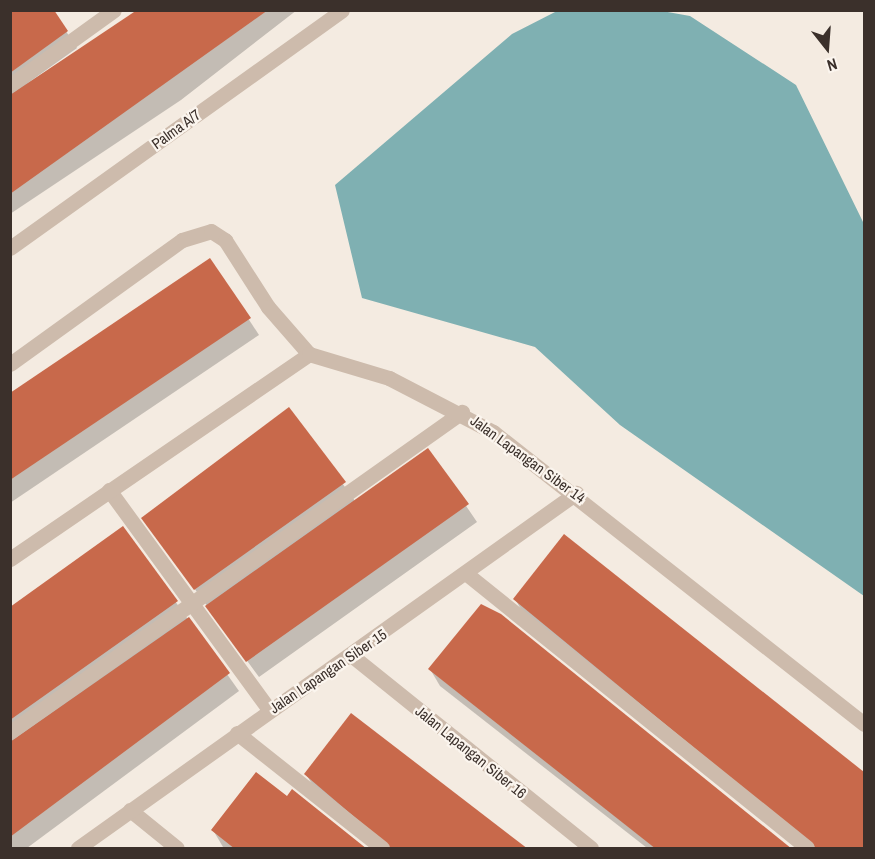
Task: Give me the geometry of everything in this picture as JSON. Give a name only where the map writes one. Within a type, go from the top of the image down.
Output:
[{"type":"street","points":[[10,86],[114,10]]},
{"type":"street","name":"Palma A/7","points":[[10,248],[342,10]]},
{"type":"street","points":[[10,363],[182,240],[211,231],[225,240],[268,307],[309,354],[10,560]]},
{"type":"street","name":"Jalan Lapangan Siber 14","points":[[309,354],[389,378],[462,412],[576,493],[864,724]]},
{"type":"street","points":[[10,732],[191,599],[462,412]]},
{"type":"street","points":[[109,490],[191,599],[270,711]]},
{"type":"street","name":"Jalan Lapangan Siber 15","points":[[78,849],[237,733],[468,575],[576,493]]},
{"type":"street","points":[[468,575],[807,849]]},
{"type":"street","name":"Jalan Lapangan Siber 16","points":[[351,655],[591,849]]},
{"type":"street","points":[[237,733],[382,849]]},
{"type":"street","points":[[130,810],[177,849]]},
{"type":"water","points":[[557,11],[662,11],[690,16],[796,85],[864,224],[864,596],[620,425],[535,347],[362,298],[335,185],[512,34]]},
{"type":"building","points":[[10,10],[54,10],[68,31],[10,73]]},
{"type":"building","points":[[137,10],[268,10],[10,194],[10,95]]},
{"type":"building","points":[[210,258],[251,318],[10,480],[10,393]]},
{"type":"building","points":[[289,407],[346,482],[194,590],[141,518]]},
{"type":"building","points":[[428,448],[469,504],[246,662],[205,606]]},
{"type":"building","points":[[123,526],[178,601],[10,720],[10,607]]},
{"type":"building","points":[[564,534],[864,772],[864,849],[817,849],[513,599]]},
{"type":"building","points":[[481,604],[501,614],[792,849],[656,849],[428,669]]},
{"type":"building","points":[[189,617],[230,673],[10,837],[10,742]]},
{"type":"building","points":[[351,713],[528,849],[392,849],[304,774]]},
{"type":"building","points":[[256,772],[287,796],[292,789],[367,849],[235,849],[211,830]]}]
